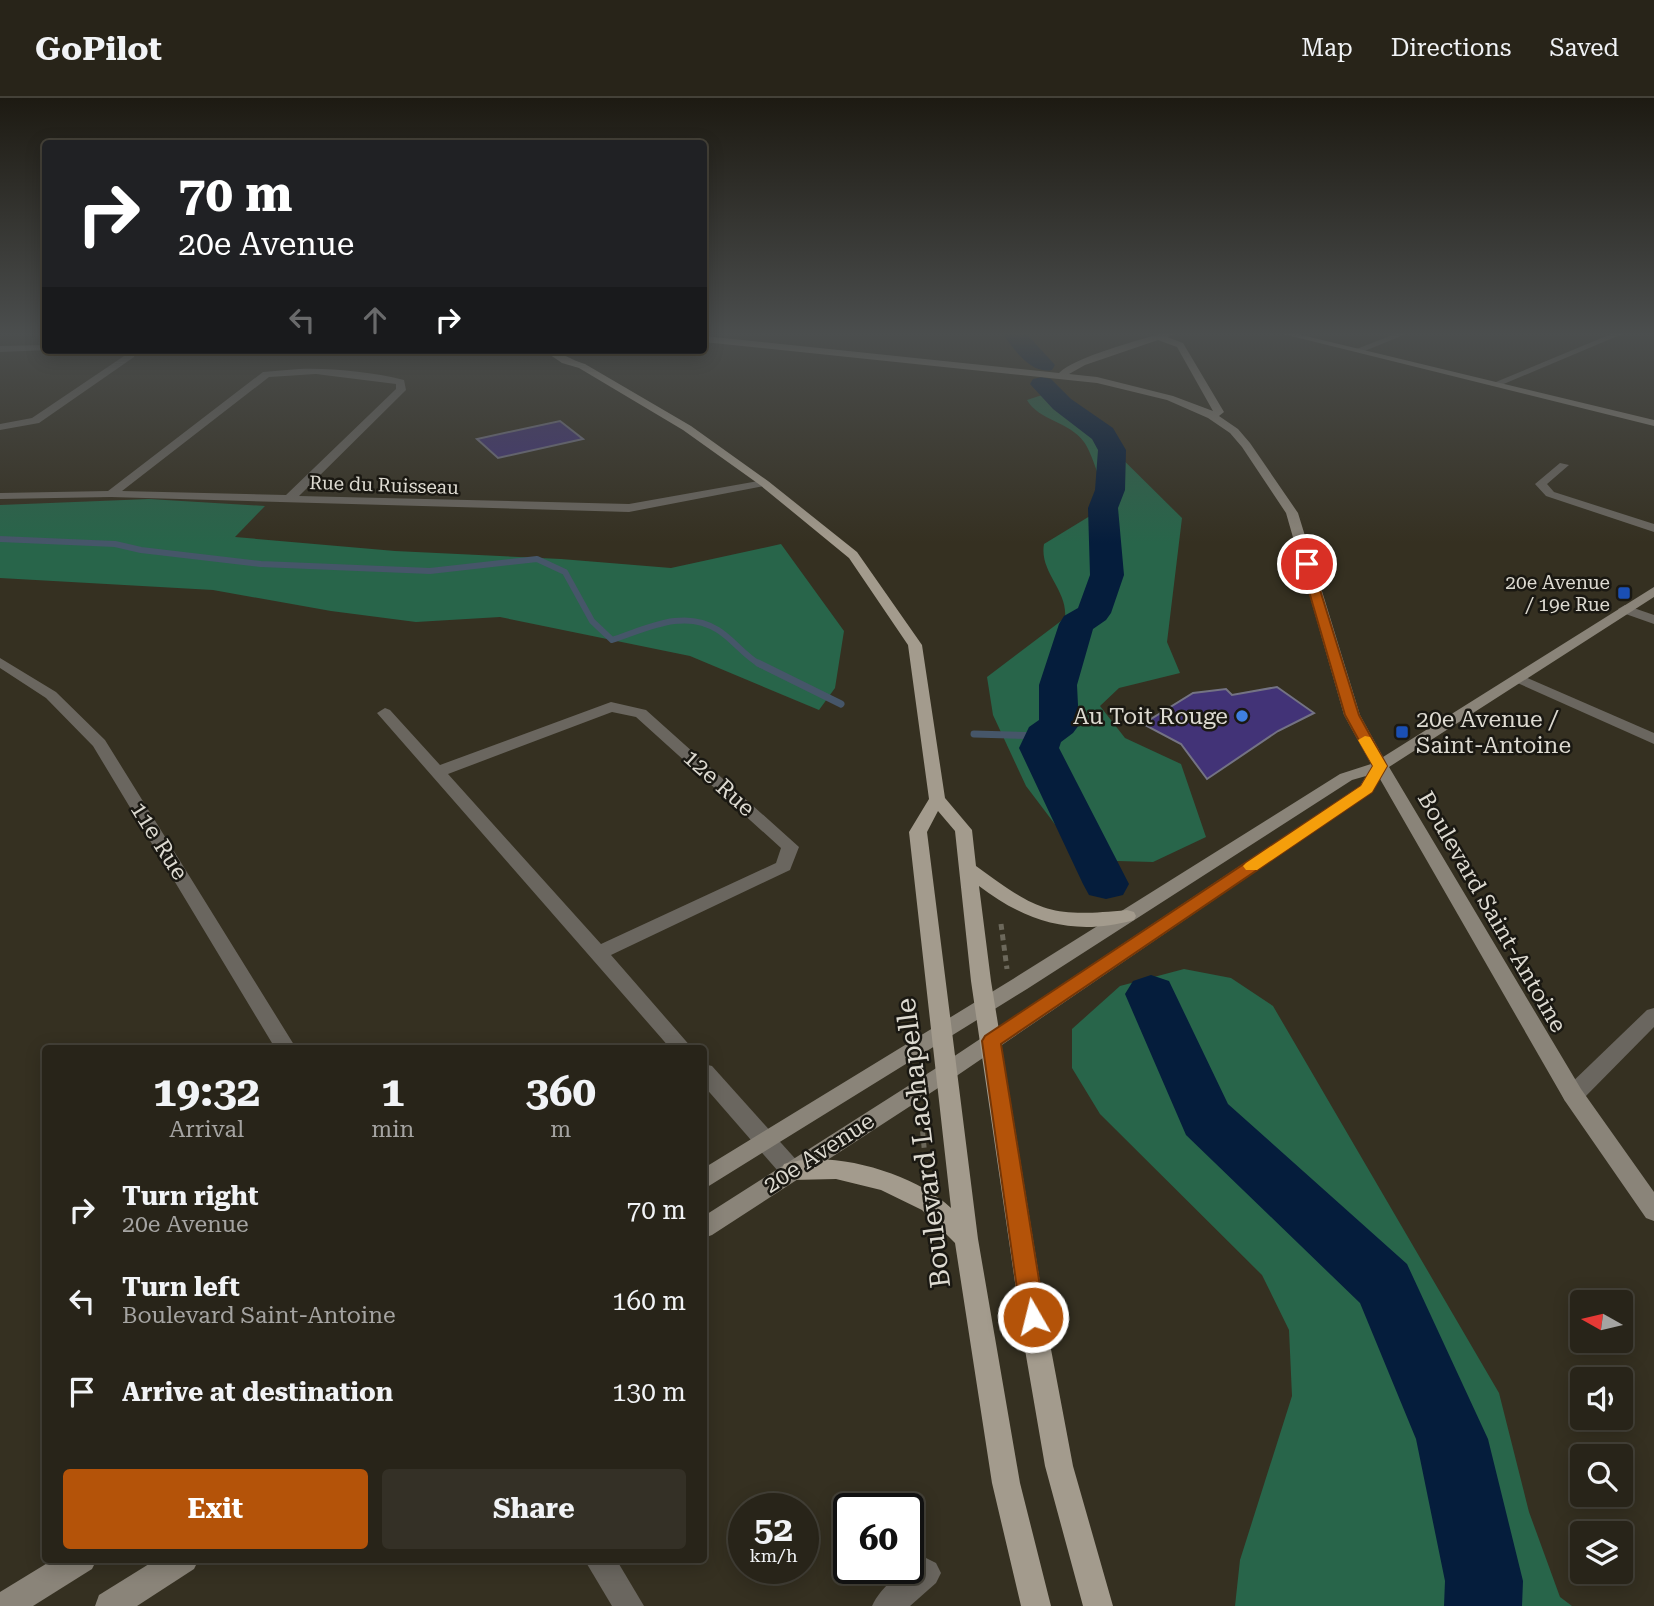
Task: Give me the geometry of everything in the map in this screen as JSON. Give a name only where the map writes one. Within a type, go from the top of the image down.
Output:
[{"type":"main road","points":[[644,402],[687,428],[764,483],[852,555],[915,645],[937,799],[962,830],[985,1005],[1037,1344],[1059,1466],[1098,1606]]},
{"type":"main road","name":"Boulevard Lachapelle","points":[[937,799],[918,832],[944,1031],[966,1239],[1006,1483],[1036,1606]]},
{"type":"main road","points":[[967,868],[1005,896],[1043,916],[1090,920],[1127,916]]},
{"type":"main road","points":[[792,1171],[836,1170],[886,1181],[930,1203],[966,1239]]},
{"type":"street","points":[[0,427],[35,421],[62,402]]},
{"type":"street","points":[[111,494],[229,402]]},
{"type":"street","points":[[288,500],[388,402]]},
{"type":"street","name":"Boulevard Saint-Antoine","points":[[1180,402],[1212,416],[1234,431],[1292,513],[1352,715],[1573,1095],[1654,1210]]},
{"type":"street","points":[[1212,416],[1219,412],[1213,402]]},
{"type":"street","points":[[1580,402],[1652,418]]},
{"type":"street","points":[[1597,402],[1652,418]]},
{"type":"street","points":[[1564,465],[1541,484],[1550,494],[1654,528]]},
{"type":"street","name":"Rue du Ruisseau","points":[[0,496],[111,494],[629,508],[764,483]]},
{"type":"street","name":"20e Avenue","points":[[707,1176],[944,1031],[1346,777],[1380,766],[1654,591]]},
{"type":"street","points":[[1625,609],[1654,620]]},
{"type":"street","name":"11e Rue","points":[[0,662],[51,695],[99,743],[284,1045]]},
{"type":"street","points":[[1518,678],[1654,739]]},
{"type":"street","name":"12e Rue","points":[[437,772],[611,707],[641,713],[790,847],[784,866],[598,953]]},
{"type":"street","points":[[385,713],[679,1045]]},
{"type":"street","name":"20e Avenue","points":[[707,1226],[948,1071],[1366,789],[1380,766]]},
{"type":"street","points":[[1573,1095],[1654,1015]]},
{"type":"street","points":[[707,1075],[792,1171]]},
{"type":"street","points":[[5,1606],[75,1563]]},
{"type":"street","points":[[110,1606],[178,1563]]},
{"type":"street","points":[[602,1563],[629,1606]]},
{"type":"street","points":[[887,1606],[926,1573]]},
{"type":"path","points":[[1001,924],[1007,970]]},
{"type":"path","points":[[921,1114],[928,1183]]},
{"type":"green space","points":[[1029,402],[1057,402],[1089,426],[1182,518],[1167,642],[1180,673],[1119,688],[1100,706],[1125,738],[1181,764],[1206,837],[1153,862],[1082,860],[1026,786],[993,715],[987,677],[1065,618],[1062,599],[1046,563],[1044,544],[1108,505],[1084,442],[1078,435]]},
{"type":"green space","points":[[149,499],[265,506],[235,537],[395,551],[561,559],[671,568],[781,544],[844,631],[835,688],[819,710],[690,656],[500,617],[416,622],[331,611],[213,590],[0,578],[0,505]]},
{"type":"green space","points":[[1184,969],[1231,978],[1273,1006],[1499,1393],[1529,1512],[1560,1597],[1572,1606],[1235,1606],[1240,1560],[1292,1396],[1289,1330],[1262,1275],[1100,1114],[1072,1068],[1072,1029],[1120,986]]},
{"type":"building","points":[[560,421],[583,439],[498,458],[477,439]]},
{"type":"building","points":[[1277,687],[1314,713],[1278,731],[1207,779],[1181,744],[1143,724],[1193,693],[1226,689],[1232,695]]},
{"type":"waterway","points":[[1060,402],[1103,434],[1112,450],[1110,490],[1103,508],[1107,575],[1094,613],[1077,624],[1058,685],[1059,725],[1043,736],[1039,748],[1106,884]]},
{"type":"waterway","points":[[0,539],[115,544],[141,550],[261,564],[430,571],[537,559],[565,572],[592,621],[612,640],[652,626],[692,621],[718,630],[758,663]]},
{"type":"waterway","points":[[758,663],[841,704]]},
{"type":"waterway","points":[[974,734],[1043,736]]},
{"type":"waterway","points":[[1151,994],[1206,1119],[1384,1284],[1452,1439],[1484,1581],[1483,1606]]},
{"type":"slow traffic","points":[[1252,866],[1366,789],[1380,766],[1365,740]]},
{"type":"place","name":"20e Avenue / 19e Rue","points":[[1624,593]]},
{"type":"place","name":"Au Toit Rouge","points":[[1242,716]]},
{"type":"place","name":"20e Avenue / Saint-Antoine","points":[[1402,732]]},
{"type":"route","points":[[1033,1317],[992,1041],[1366,789],[1380,766],[1352,715],[1307,564]]}]
